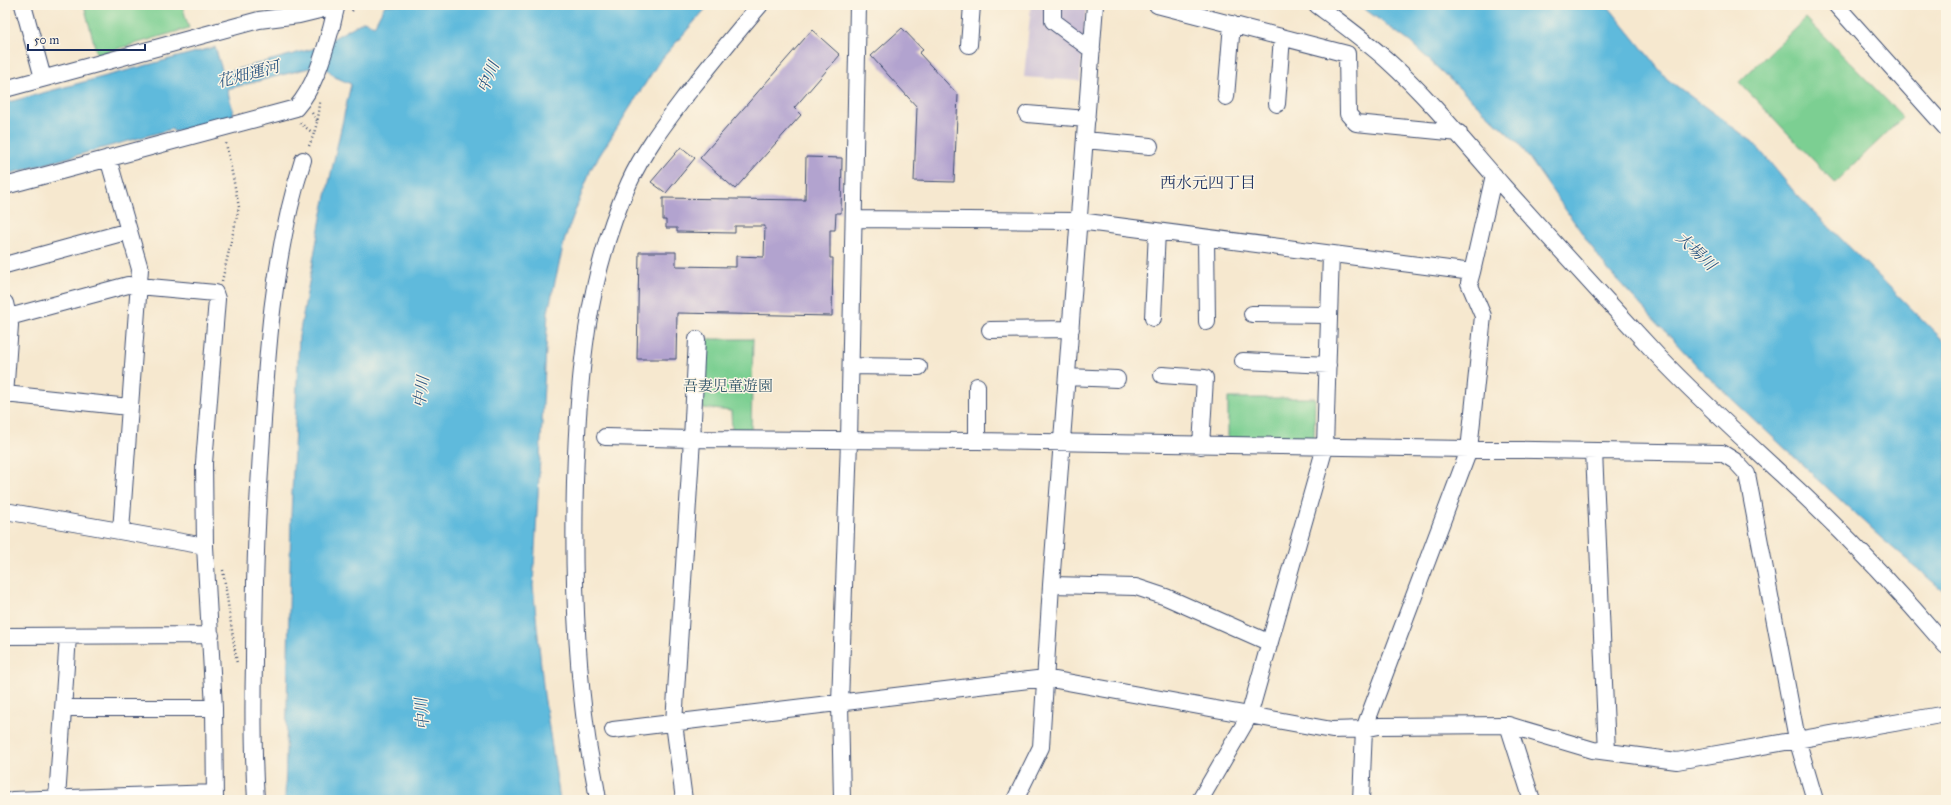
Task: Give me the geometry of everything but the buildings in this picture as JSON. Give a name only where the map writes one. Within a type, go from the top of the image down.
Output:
[{"type":"street","points":[[23,5],[43,78]]},
{"type":"street","points":[[598,800],[587,737],[580,680],[574,574],[576,436],[580,384],[593,294],[600,261],[609,230],[642,157],[668,120],[760,5]]},
{"type":"street","points":[[842,800],[840,703],[850,441],[858,5]]},
{"type":"street","points":[[970,45],[972,5]]},
{"type":"street","points":[[1053,5],[1053,21],[1092,50]]},
{"type":"street","points":[[1015,800],[1041,746],[1051,585],[1095,5]]},
{"type":"street","points":[[1157,5],[1347,54],[1348,114],[1356,123],[1459,133]]},
{"type":"street","points":[[1317,5],[1386,59],[1459,133],[1494,175],[1606,300],[1675,374],[1728,427],[1781,473],[1881,573],[1946,646]]},
{"type":"street","points":[[1836,5],[1946,128]]},
{"type":"street","points":[[5,89],[259,20],[279,11],[337,6],[330,32],[315,75],[305,98],[296,108],[5,186]]},
{"type":"street","points":[[1226,97],[1232,24]]},
{"type":"street","points":[[1277,104],[1282,37]]},
{"type":"street","points":[[1027,114],[1086,119]]},
{"type":"street","points":[[1085,140],[1150,146]]},
{"type":"street","points":[[108,158],[140,269],[121,531]]},
{"type":"street","points":[[256,800],[253,715],[255,557],[266,372],[271,313],[279,265],[293,192],[304,160]]},
{"type":"street","points":[[1361,800],[1364,729],[1470,450],[1483,316],[1470,283],[1494,175]]},
{"type":"street","points":[[854,219],[1079,221],[1472,272]]},
{"type":"street","points":[[5,265],[129,231]]},
{"type":"street","points":[[1153,318],[1156,231]]},
{"type":"street","points":[[1206,238],[1207,322]]},
{"type":"street","points":[[1200,800],[1249,716],[1325,447],[1331,254]]},
{"type":"street","points":[[12,800],[57,798],[215,797],[214,708],[205,546],[204,463],[217,299],[215,293],[128,285],[7,310],[5,395],[129,407]]},
{"type":"street","points":[[1252,314],[1330,315]]},
{"type":"street","points":[[990,330],[1071,329]]},
{"type":"street","points":[[684,800],[674,723],[697,339]]},
{"type":"street","points":[[1243,361],[1328,365]]},
{"type":"street","points":[[851,366],[919,367]]},
{"type":"street","points":[[1162,375],[1205,378],[1201,446]]},
{"type":"street","points":[[1067,377],[1117,380]]},
{"type":"street","points":[[977,441],[978,386]]},
{"type":"street","points":[[605,437],[850,441],[977,441],[1062,444],[1722,453],[1735,461],[1747,474],[1797,739],[1816,800]]},
{"type":"street","points":[[1594,451],[1607,752]]},
{"type":"street","points":[[5,511],[205,546]]},
{"type":"street","points":[[1051,585],[1136,587],[1166,597],[1270,643]]},
{"type":"street","points":[[5,636],[211,635]]},
{"type":"street","points":[[57,798],[68,636]]},
{"type":"street","points":[[613,730],[1045,678],[1332,730],[1364,729],[1379,726],[1508,724],[1593,750],[1677,761],[1946,714]]},
{"type":"street","points":[[64,708],[214,708]]},
{"type":"street","points":[[1508,724],[1532,800]]},
{"type":"path","points":[[352,11],[356,5]]},
{"type":"path","points":[[304,160],[318,123],[321,101]]},
{"type":"path","points":[[215,293],[221,285],[238,207],[225,138]]},
{"type":"path","points":[[223,563],[238,670]]},
{"type":"shaded area","points":[[1031,5],[1086,5],[1080,81],[1024,77]]},
{"type":"green space","points":[[84,5],[182,5],[189,28],[97,55]]},
{"type":"green space","points":[[1806,18],[1903,117],[1835,183],[1739,82]]},
{"type":"green space","name":"吾妻児童遊園","points":[[707,339],[753,339],[751,433],[732,432],[731,411],[703,408]]},
{"type":"green space","points":[[1228,398],[1315,398],[1314,443],[1228,440]]},
{"type":"water","points":[[385,5],[709,5],[659,62],[591,169],[565,238],[548,312],[533,586],[544,695],[560,800],[285,800],[291,516],[299,336],[321,218],[351,84],[335,77],[327,69],[309,68],[227,89],[234,115],[174,132],[172,129],[5,175],[5,103],[215,47],[223,73],[316,48],[364,21],[374,26]]},
{"type":"water","name":"大場川","points":[[1359,5],[1607,5],[1667,79],[1753,142],[1796,194],[1946,343],[1946,593],[1880,537],[1703,372],[1608,270],[1520,145],[1410,42]]},
{"type":"district","name":"西水元四丁目","points":[[1208,182]]},
{"type":"water label","name":"花畑運河","points":[[248,74]]},
{"type":"water label","name":"中川","points":[[488,77]]},
{"type":"water label","name":"中川","points":[[421,392]]},
{"type":"water label","name":"中川","points":[[422,714]]}]
